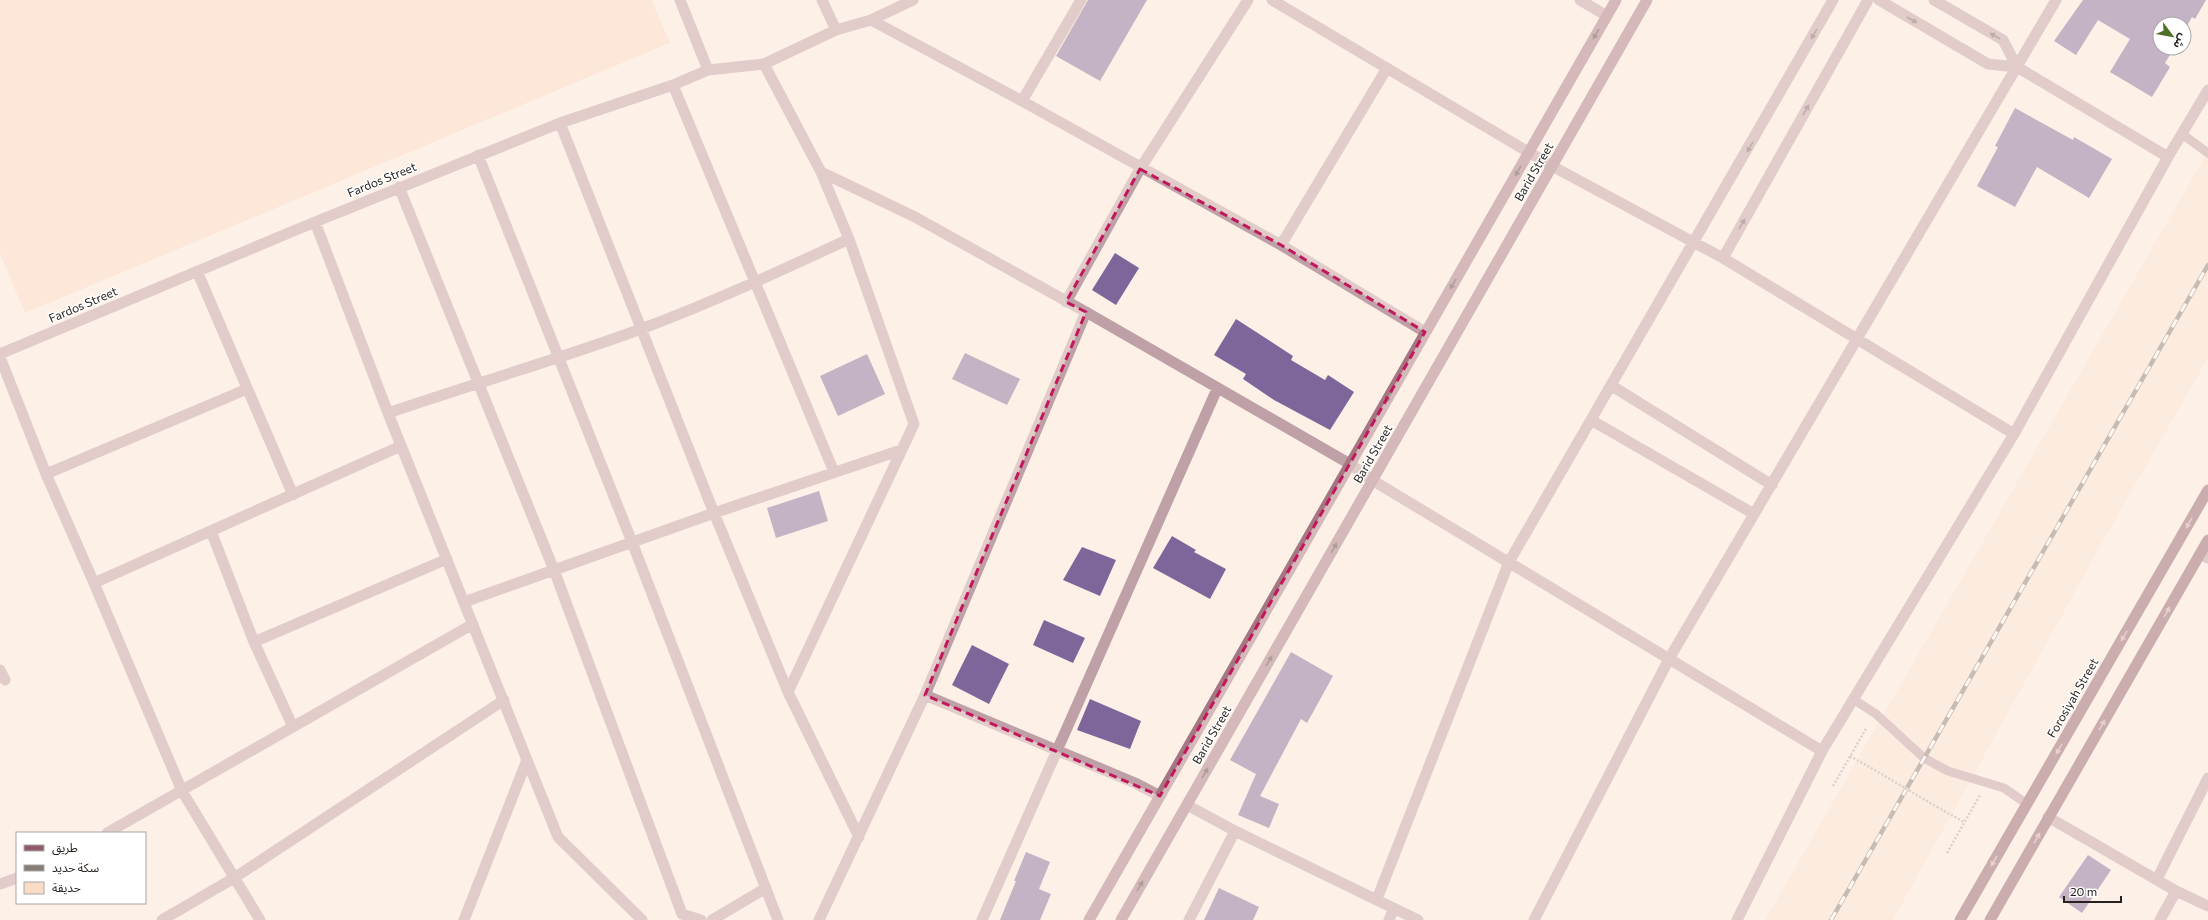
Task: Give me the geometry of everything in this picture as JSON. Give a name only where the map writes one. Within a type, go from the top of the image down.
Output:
[{"type":"main road","name":"Barid Street","points":[[1089,920],[1616,0]]},
{"type":"main road","name":"Barid Street","points":[[1121,920],[1647,0]]},
{"type":"main road","name":"Forosiyah Street","points":[[1960,920],[2208,490]]},
{"type":"main road","points":[[1990,920],[2048,817],[2204,556],[2208,540]]},
{"type":"street","points":[[680,0],[708,70]]},
{"type":"street","points":[[822,0],[836,30]]},
{"type":"street","name":"Fardos Street","points":[[0,354],[399,187],[560,123],[673,85],[708,70],[764,64],[836,30],[871,20],[913,0]]},
{"type":"street","points":[[1022,101],[1081,0]]},
{"type":"street","points":[[1066,302],[1140,169],[1248,0]]},
{"type":"street","points":[[1272,0],[1552,166],[1723,258],[1856,340],[2014,434]]},
{"type":"street","points":[[1580,0],[1607,16]]},
{"type":"street","points":[[1376,899],[1509,562],[1612,386],[1833,0]]},
{"type":"street","points":[[1723,258],[1868,0]]},
{"type":"street","points":[[1879,0],[1988,64],[2017,67],[2168,157]]},
{"type":"street","points":[[1934,0],[2003,40],[2017,67]]},
{"type":"street","points":[[1534,920],[1669,659],[2056,0]]},
{"type":"street","points":[[871,20],[1022,101],[1140,169],[1281,245],[1426,332]]},
{"type":"street","points":[[764,64],[821,172],[849,239],[914,424],[788,692]]},
{"type":"street","points":[[1281,245],[1387,68]]},
{"type":"street","points":[[673,85],[834,472]]},
{"type":"street","points":[[1737,920],[1822,751],[2014,434],[2168,157],[2208,90]]},
{"type":"street","points":[[560,123],[714,513],[788,692],[859,837]]},
{"type":"street","points":[[478,155],[632,542],[778,920]]},
{"type":"street","points":[[821,172],[915,217],[1086,312],[1217,389],[1350,464],[1372,480],[1822,751]]},
{"type":"street","points":[[399,187],[554,570],[682,914],[701,920]]},
{"type":"street","points":[[315,222],[401,446],[558,837],[642,920]]},
{"type":"street","points":[[388,413],[478,382],[558,359],[642,329],[756,282],[849,239]]},
{"type":"street","points":[[197,272],[293,495]]},
{"type":"street","points":[[819,920],[924,695],[1086,312]]},
{"type":"street","points":[[0,357],[46,474],[182,791],[260,920]]},
{"type":"street","points":[[1612,386],[1772,485]]},
{"type":"street","points":[[46,474],[247,389]]},
{"type":"street","points":[[982,920],[1217,389]]},
{"type":"street","points":[[1591,420],[1754,514]]},
{"type":"street","points":[[94,583],[401,446]]},
{"type":"street","points":[[464,602],[714,513],[901,450]]},
{"type":"street","points":[[211,531],[254,642],[293,728]]},
{"type":"street","points":[[254,642],[446,559]]},
{"type":"street","points":[[109,832],[473,624]]},
{"type":"street","points":[[0,670],[5,680]]},
{"type":"street","points":[[924,695],[1058,750],[1160,796]]},
{"type":"street","points":[[162,920],[234,878],[504,700]]},
{"type":"street","points":[[464,920],[527,760]]},
{"type":"street","points":[[2157,879],[2208,778]]},
{"type":"street","points":[[1187,805],[1235,831],[1418,920]]},
{"type":"street","points":[[2048,817],[2176,891],[2208,906]]},
{"type":"street","points":[[1189,920],[1235,831]]},
{"type":"street","points":[[0,884],[16,878]]},
{"type":"street","points":[[712,920],[766,888]]},
{"type":"street","points":[[2160,920],[2176,891]]},
{"type":"street","points":[[1389,920],[1394,908]]},
{"type":"lane","points":[[2182,134],[2208,153]]},
{"type":"lane","points":[[1853,699],[1876,714],[1924,758],[1948,771],[2004,788],[2027,804]]},
{"type":"path","points":[[1833,786],[1867,727]]},
{"type":"path","points":[[1850,756],[1964,822]]},
{"type":"path","points":[[1947,853],[1980,795]]},
{"type":"highlighted area","points":[[1140,169],[1281,245],[1425,332],[1160,796],[925,695],[1086,312],[1066,302]]},
{"type":"shaded area","points":[[2208,151],[2208,358],[2103,541],[1893,920],[1765,920]]},
{"type":"green space","points":[[0,0],[652,0],[670,43],[25,313],[0,254]]},
{"type":"building","points":[[1088,0],[1147,0],[1100,81],[1056,56]]},
{"type":"building","points":[[2083,0],[2206,0],[2195,19],[2192,16],[2152,16],[2152,56],[2169,56],[2165,63],[2170,67],[2152,97],[2110,72],[2130,39],[2098,20],[2076,55],[2054,41]]},
{"type":"building","points":[[2015,108],[2073,140],[2074,137],[2112,159],[2089,198],[2037,167],[2015,207],[1977,186],[1998,147],[1995,146]]},
{"type":"building","points":[[1115,253],[1139,268],[1116,305],[1092,290]]},
{"type":"building","points":[[1236,319],[1293,356],[1291,360],[1325,380],[1328,375],[1354,392],[1330,430],[1274,400],[1243,379],[1246,374],[1214,355]]},
{"type":"building","points":[[965,353],[1020,379],[1007,405],[952,379]]},
{"type":"building","points":[[867,354],[885,394],[838,416],[820,376]]},
{"type":"building","points":[[819,491],[828,521],[776,538],[767,508]]},
{"type":"building","points":[[1172,536],[1196,550],[1194,552],[1226,569],[1210,599],[1153,568]]},
{"type":"building","points":[[1082,547],[1116,560],[1100,596],[1063,580]]},
{"type":"building","points":[[1044,620],[1085,638],[1073,663],[1033,645]]},
{"type":"building","points":[[972,645],[1009,664],[989,704],[952,685]]},
{"type":"building","points":[[1291,652],[1333,676],[1307,723],[1301,719],[1260,796],[1279,804],[1269,828],[1238,815],[1256,774],[1230,760]]},
{"type":"building","points":[[1090,699],[1141,721],[1130,749],[1077,730]]},
{"type":"building","points":[[1026,852],[1050,862],[1039,889],[1051,894],[1040,920],[1000,920],[1016,881],[1014,881]]},
{"type":"building","points":[[2088,855],[2111,870],[2082,913],[2059,897]]},
{"type":"building","points":[[1219,888],[1259,907],[1253,920],[1204,920]]},
{"type":"railway","points":[[1831,920],[2208,265]]}]
